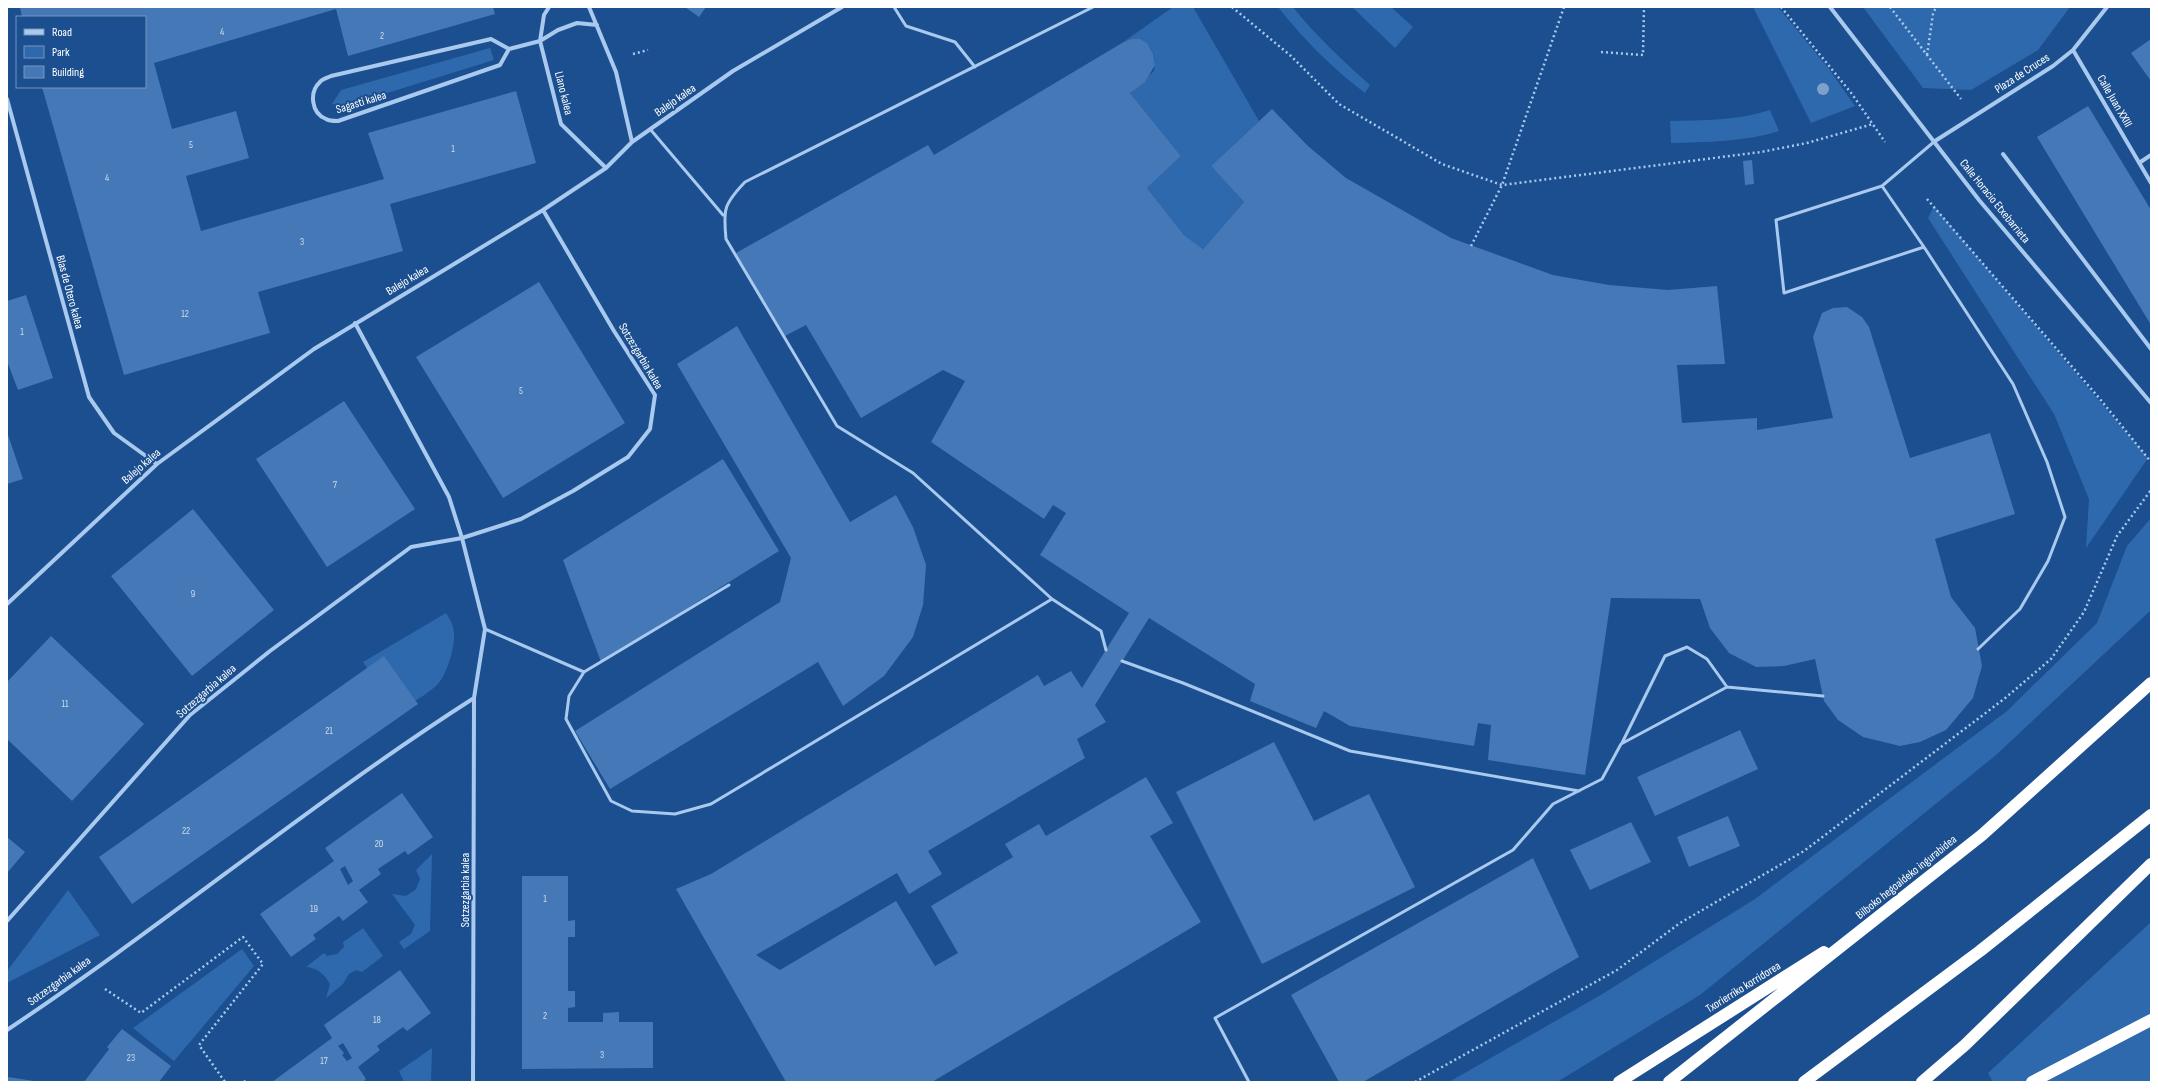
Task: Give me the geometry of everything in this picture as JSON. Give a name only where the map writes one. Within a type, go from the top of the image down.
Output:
[{"type":"highway","name":"Bilboko hegoaldeko ingurabidea","points":[[1669,1082],[1982,835],[2151,683]]},
{"type":"highway","points":[[1804,1082],[1980,951],[2151,815]]},
{"type":"highway","points":[[1922,1082],[1965,1046],[2151,864]]},
{"type":"highway","name":"Txorierriko korridorea","points":[[1619,1082],[1882,915]]},
{"type":"highway","points":[[2032,1082],[2151,1020]]},
{"type":"street","name":"Llano kalea","points":[[549,7],[544,15],[540,41],[561,124],[606,168]]},
{"type":"street","points":[[589,7],[616,72],[632,142]]},
{"type":"street","name":"Balejo kalea","points":[[7,604],[157,464],[314,349],[543,210],[606,168],[632,142],[733,71],[842,7]]},
{"type":"street","name":"Calle Horacio Etxebarrieta","points":[[1830,7],[1935,141],[1979,200],[2151,403]]},
{"type":"street","name":"Plaza de Cruces","points":[[1935,141],[2053,66],[2073,50],[2107,7]]},
{"type":"street","points":[[509,49],[540,41],[558,30],[577,23],[597,25]]},
{"type":"street","name":"Sagasti kalea","points":[[491,39],[509,49],[500,65],[338,121],[326,119],[317,112],[312,101],[314,90],[320,81],[331,76],[491,39]]},
{"type":"street","name":"Calle Juan XXIII","points":[[2073,50],[2151,183]]},
{"type":"street","name":"Blas de Otero kalea","points":[[7,99],[88,397],[114,433],[157,464]]},
{"type":"street","points":[[2003,154],[2151,349]]},
{"type":"street","points":[[2139,163],[2151,155]]},
{"type":"street","name":"Sotzezgarbia kalea","points":[[7,921],[190,715],[270,651],[411,548],[462,538],[520,519],[573,491],[628,457],[650,429],[655,395],[614,331],[543,210]]},
{"type":"street","name":"Sotzezgarbia kalea","points":[[355,323],[449,497],[462,538],[484,629],[474,698],[473,1082]]},
{"type":"street","name":"Sotzezgarbia kalea","points":[[7,1030],[276,836],[437,722],[474,698]]},
{"type":"lane","points":[[894,7],[906,26],[955,42],[975,67]]},
{"type":"lane","points":[[1093,7],[745,182],[730,197],[723,215],[726,239],[837,426],[913,473],[1052,599],[1102,631],[1106,650]]},
{"type":"lane","points":[[650,129],[723,215]]},
{"type":"lane","points":[[1924,247],[1784,293],[1776,220],[1882,186],[1935,141]]},
{"type":"lane","points":[[1882,186],[1924,247],[2013,384],[2047,462],[2065,516],[2048,561],[2020,609],[1978,649]]},
{"type":"lane","points":[[729,584],[584,672],[569,696],[566,719],[611,801],[632,811],[675,814],[711,804],[1052,599]]},
{"type":"lane","points":[[484,629],[584,672]]},
{"type":"lane","points":[[1249,1082],[1215,1018],[1513,850],[1553,804],[1602,779],[1665,656],[1687,647],[1707,659],[1727,687]]},
{"type":"lane","points":[[1122,661],[1183,683],[1350,751],[1579,791]]},
{"type":"lane","points":[[1621,744],[1727,687],[1823,696]]},
{"type":"path","points":[[1232,7],[1291,56],[1339,104],[1442,164],[1502,185],[1761,152],[1807,143],[1873,124]]},
{"type":"path","points":[[1471,246],[1502,185],[1564,7]]},
{"type":"path","points":[[1602,52],[1643,55],[1644,7]]},
{"type":"path","points":[[1781,7],[1852,94],[1885,142]]},
{"type":"path","points":[[1890,7],[1966,105]]},
{"type":"path","points":[[1927,56],[1932,14],[1936,7]]},
{"type":"path","points":[[1927,199],[2095,393],[2150,461]]},
{"type":"path","points":[[1415,1082],[1617,970],[1680,923],[1804,851],[2004,699],[2051,659],[2084,612],[2117,536],[2151,490]]},
{"type":"path","points":[[85,975],[141,1013],[243,937],[263,964],[199,1045],[225,1082]]},
{"type":"path","points":[[244,1082],[248,1079]]},
{"type":"green space","points":[[1173,7],[1193,7],[1259,121],[1211,166],[1244,202],[1203,249],[1184,235],[1147,188],[1181,156],[1130,93],[1154,71],[1154,55],[1151,49],[1143,42],[1130,41],[1122,43]]},
{"type":"green space","points":[[1278,7],[1293,7],[1330,48],[1370,85],[1365,93],[1319,53]]},
{"type":"green space","points":[[1352,7],[1391,7],[1413,27],[1395,48]]},
{"type":"green space","points":[[1753,7],[1778,7],[1829,69],[1855,106],[1811,123]]},
{"type":"green space","points":[[1863,7],[2070,7],[2038,50],[1971,90],[1923,88]]},
{"type":"green space","points":[[490,48],[494,60],[345,106],[332,104],[341,90]]},
{"type":"green space","points":[[1770,110],[1779,131],[1766,135],[1712,142],[1671,143],[1670,121],[1733,118],[1758,114]]},
{"type":"green space","points":[[1934,206],[2148,458],[2086,548],[2089,499],[2054,414],[1928,218]]},
{"type":"green space","points":[[2151,518],[2151,610],[1996,755],[1700,995],[1557,1082],[1449,1082],[1599,996],[1755,899],[2007,711],[2097,623],[2127,546]]},
{"type":"green space","points":[[446,613],[453,625],[454,630],[452,653],[447,669],[440,681],[432,690],[398,712],[363,662]]},
{"type":"green space","points":[[432,854],[430,931],[404,949],[399,942],[411,934],[415,925],[392,894],[406,896],[416,889],[420,879],[416,870]]},
{"type":"green space","points":[[68,890],[100,935],[7,983],[7,971]]},
{"type":"green space","points":[[2151,922],[2151,1082],[1993,1082],[1988,1073]]},
{"type":"green space","points":[[363,928],[383,956],[362,972],[356,970],[349,974],[343,984],[326,998],[330,984],[328,980],[317,970],[306,967],[324,953],[327,956],[337,954],[344,947],[343,942]]},
{"type":"green space","points":[[242,949],[254,966],[174,1061],[133,1028]]},
{"type":"green space","points":[[432,1048],[431,1082],[404,1082],[399,1071]]},
{"type":"building","points":[[20,7],[493,7],[495,14],[348,56],[336,9],[154,63],[172,129],[236,111],[249,158],[186,176],[201,231],[384,179],[368,133],[516,91],[536,163],[390,204],[403,251],[258,292],[270,333],[124,375],[42,88],[146,88],[146,16],[22,16]]},
{"type":"building","points":[[685,7],[706,7],[699,17]]},
{"type":"building","points":[[1132,39],[1140,39],[1147,43],[1153,53],[1155,65],[1145,82],[1130,93],[1181,156],[1147,188],[1184,235],[1203,249],[1244,202],[1211,166],[1272,109],[1308,146],[1346,178],[1451,238],[1553,275],[1609,285],[1668,290],[1717,286],[1725,364],[1677,365],[1682,423],[1757,418],[1757,430],[1833,418],[1813,337],[1822,313],[1833,308],[1847,307],[1862,317],[1869,327],[1910,458],[1990,433],[2015,514],[1935,539],[1951,597],[1975,628],[1982,666],[1973,698],[1946,730],[1920,742],[1900,746],[1863,737],[1838,720],[1824,701],[1815,659],[1784,666],[1756,667],[1729,653],[1710,628],[1700,599],[1611,598],[1585,775],[1488,760],[1491,725],[1478,723],[1474,746],[1350,726],[1324,711],[1316,728],[1250,701],[1255,684],[1149,618],[1095,705],[1106,722],[1077,739],[1085,758],[928,851],[942,874],[909,894],[897,873],[756,955],[780,970],[896,901],[935,966],[958,953],[931,906],[1013,857],[1005,844],[1039,824],[1046,836],[1146,777],[1173,823],[1150,836],[1201,922],[932,1082],[786,1082],[676,889],[711,874],[1038,675],[1044,686],[1071,671],[1082,688],[1129,613],[1040,555],[1066,513],[1053,505],[1044,519],[931,442],[965,381],[943,370],[861,418],[806,325],[785,336],[736,253],[928,145],[934,155],[1122,43]]},
{"type":"building","points":[[2151,39],[2151,81],[2131,53]]},
{"type":"building","points":[[2088,106],[2151,210],[2151,325],[2037,137]]},
{"type":"building","points":[[1752,160],[1754,184],[1745,185],[1743,161]]},
{"type":"building","points":[[539,282],[625,423],[503,498],[416,357]]},
{"type":"building","points":[[26,295],[53,378],[18,390],[7,361],[7,301]]},
{"type":"building","points":[[737,326],[850,522],[896,495],[913,527],[926,565],[923,605],[913,637],[884,676],[843,706],[818,662],[610,789],[575,731],[780,602],[791,558],[677,364]]},
{"type":"building","points":[[344,401],[415,509],[327,567],[256,459]]},
{"type":"building","points":[[7,432],[23,479],[7,484]]},
{"type":"building","points":[[723,459],[779,551],[601,662],[563,560]]},
{"type":"building","points":[[193,509],[274,610],[192,676],[111,576]]},
{"type":"building","points":[[51,636],[144,724],[72,801],[7,739],[7,682]]},
{"type":"building","points":[[384,656],[418,704],[132,904],[99,857]]},
{"type":"building","points":[[1740,730],[1758,769],[1655,816],[1637,777]]},
{"type":"building","points":[[1274,742],[1314,821],[1369,794],[1415,887],[1262,964],[1176,792]]},
{"type":"building","points":[[402,793],[433,837],[408,855],[405,851],[378,869],[381,874],[359,890],[368,902],[343,921],[339,916],[313,935],[316,939],[291,957],[260,914],[334,861],[325,848]],"holes":[[[345,866],[353,881],[348,885],[340,869]]]},
{"type":"building","points":[[1728,816],[1740,846],[1689,867],[1677,837]]},
{"type":"building","points":[[1631,822],[1651,862],[1590,890],[1570,850]]},
{"type":"building","points":[[7,837],[25,852],[7,873]]},
{"type":"building","points":[[1533,858],[1579,957],[1363,1082],[1339,1082],[1291,995]]},
{"type":"building","points":[[522,876],[568,876],[568,921],[575,920],[575,937],[568,937],[568,991],[575,991],[575,1007],[568,1008],[568,1022],[603,1022],[603,1013],[619,1012],[619,1022],[653,1022],[653,1068],[522,1069]]},
{"type":"building","points":[[400,970],[431,1013],[407,1031],[403,1027],[377,1046],[380,1050],[358,1067],[366,1079],[363,1082],[272,1082],[332,1038],[324,1025]],"holes":[[[343,1043],[352,1058],[347,1061],[342,1055],[344,1053],[338,1046]]]},
{"type":"building","points":[[122,1029],[171,1066],[159,1082],[84,1082],[109,1049],[107,1047]]},
{"type":"building","points":[[8,1077],[34,1081],[34,1082],[7,1082]]}]
